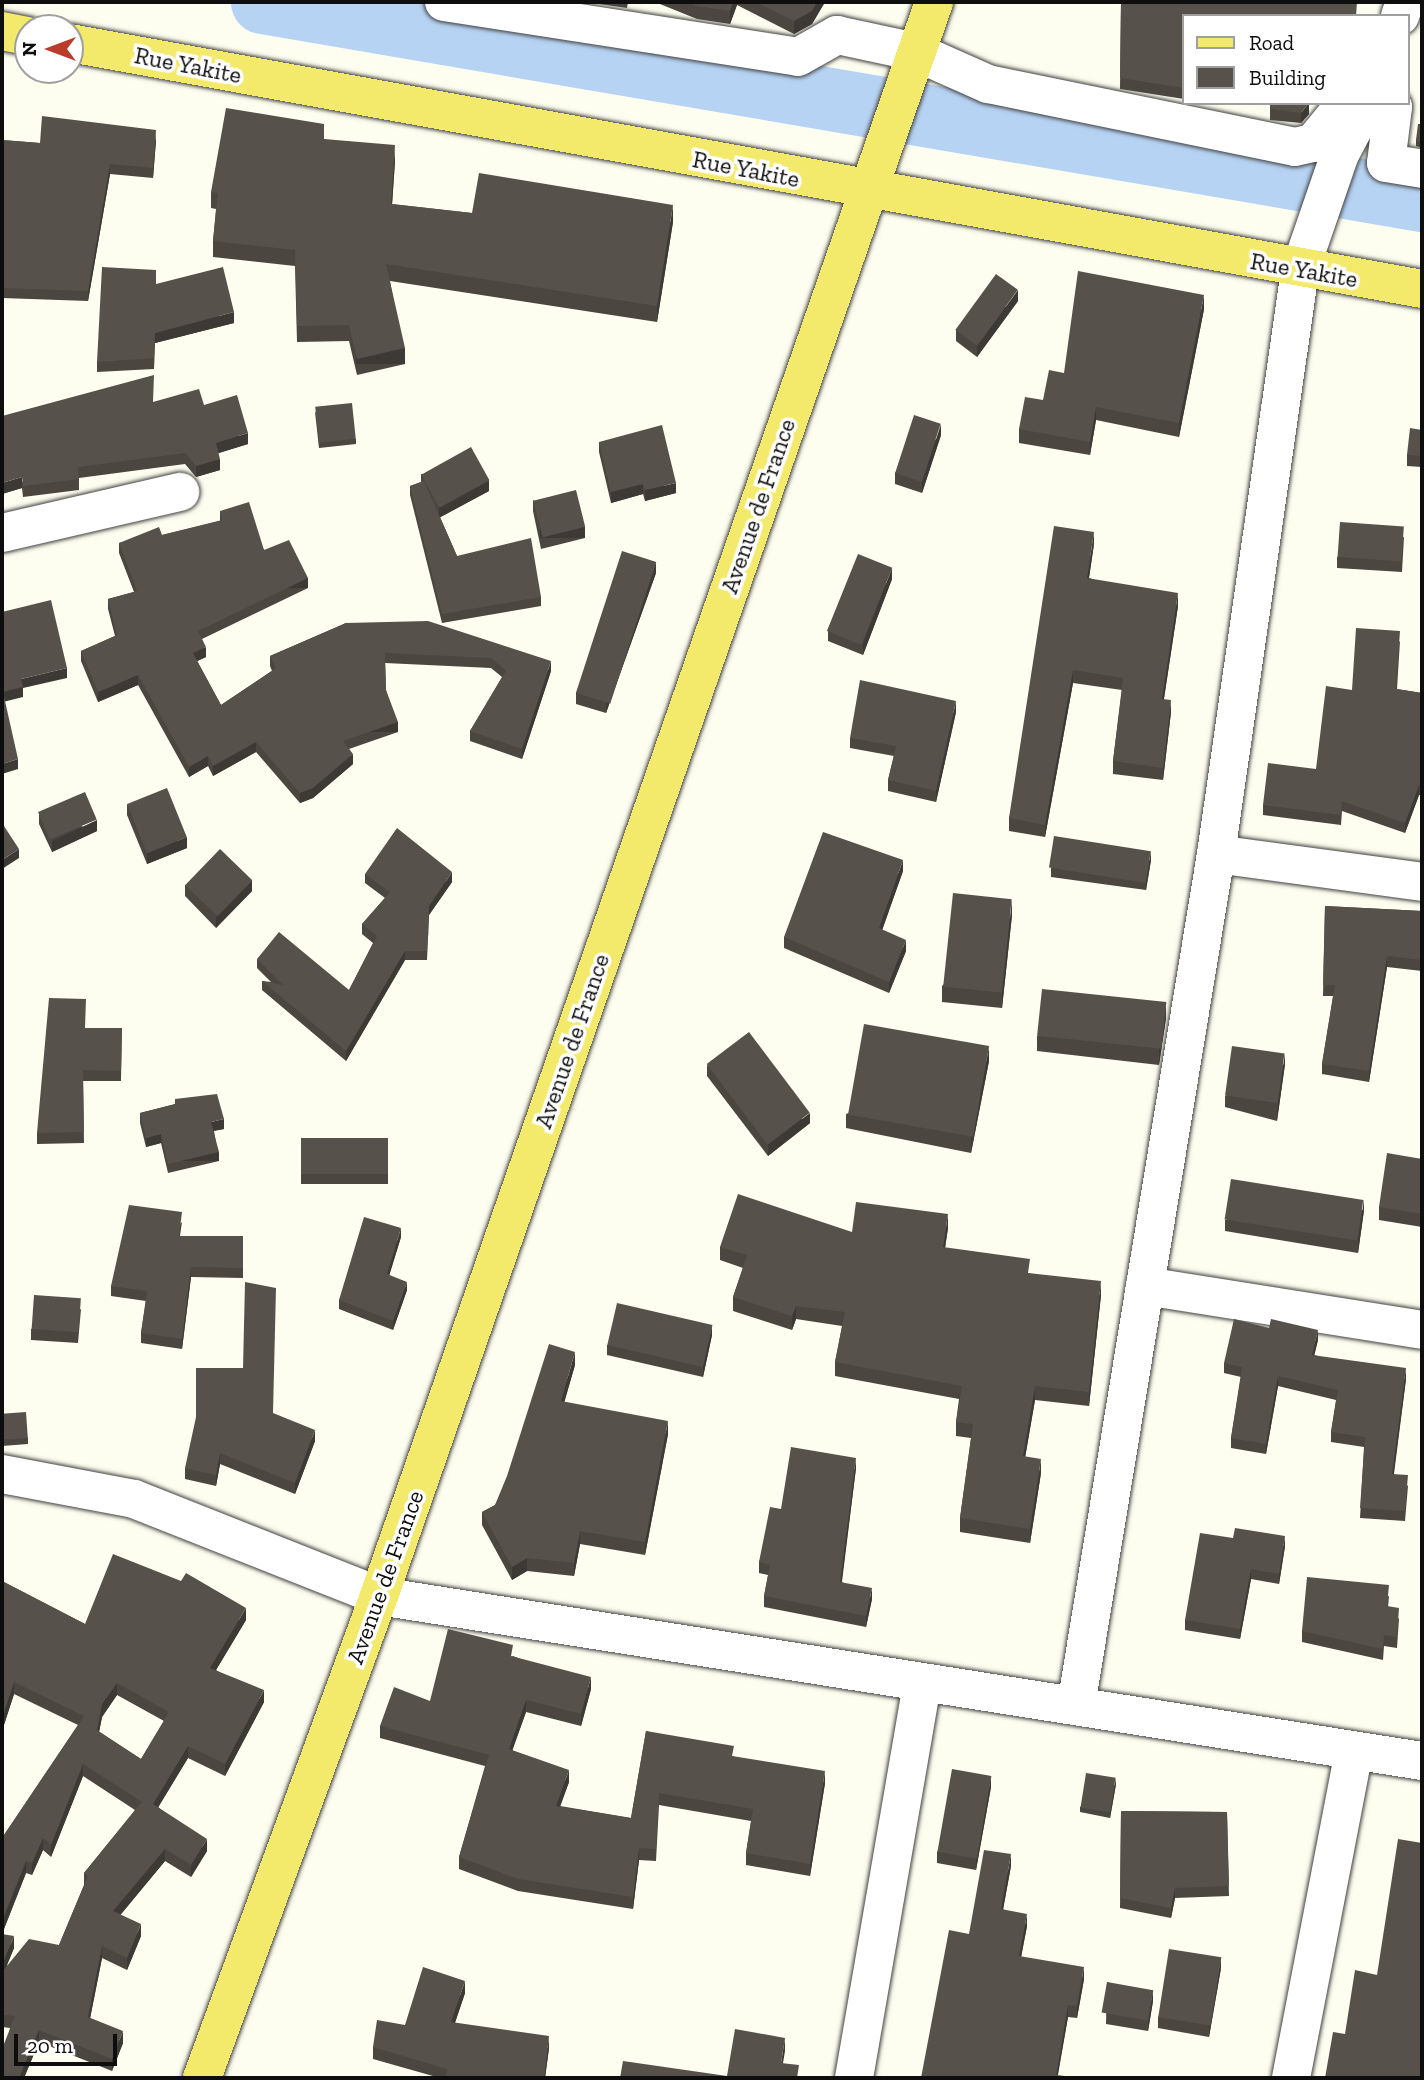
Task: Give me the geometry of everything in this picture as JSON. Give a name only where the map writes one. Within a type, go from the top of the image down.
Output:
[{"type":"main road","name":"Avenue de France","points":[[202,2078],[379,1596],[867,192],[880,147],[934,2]]},
{"type":"main road","name":"Rue Yakite","points":[[84,46],[867,192],[1304,262],[1422,289]]},
{"type":"street","points":[[444,2],[798,57],[837,35],[911,63],[988,84],[1295,147],[1313,143],[1344,105]]},
{"type":"street","points":[[1076,1706],[1216,854],[1304,262],[1339,154],[1366,105]]},
{"type":"street","points":[[1389,105],[1393,107],[1386,163],[1422,169]]},
{"type":"street","points":[[2,533],[180,492]]},
{"type":"street","points":[[1216,854],[1422,882]]},
{"type":"street","points":[[1145,1286],[1422,1330]]},
{"type":"street","points":[[2,1475],[134,1499],[379,1596],[922,1685],[1076,1706],[1422,1761]]},
{"type":"street","points":[[854,2078],[922,1685]]},
{"type":"street","points":[[1291,2078],[1354,1751]]},
{"type":"building","points":[[687,2],[733,2],[730,11]]},
{"type":"building","points":[[756,2],[817,2],[812,11],[794,21]]},
{"type":"building","points":[[1121,2],[1357,2],[1356,14],[1182,14],[1182,88],[1120,78]]},
{"type":"building","points":[[1270,105],[1307,105],[1301,113],[1270,109]]},
{"type":"building","points":[[226,108],[324,124],[324,139],[395,145],[391,204],[472,213],[479,173],[673,205],[657,306],[386,264],[405,348],[357,359],[349,325],[297,326],[295,250],[213,241],[218,193],[211,192]]},
{"type":"building","points":[[42,116],[156,130],[153,168],[110,164],[88,291],[2,288],[2,140],[40,143]]},
{"type":"building","points":[[1418,124],[1422,124],[1422,143],[1416,140]]},
{"type":"building","points":[[102,267],[156,270],[156,284],[223,267],[234,312],[155,333],[154,358],[97,362]]},
{"type":"building","points":[[1078,271],[1204,295],[1179,423],[1096,407],[1090,442],[1019,429],[1025,397],[1043,400],[1049,370],[1064,373]]},
{"type":"building","points":[[996,274],[1018,290],[977,346],[955,330]]},
{"type":"building","points":[[154,375],[153,402],[199,389],[204,405],[237,395],[248,433],[216,443],[220,459],[196,466],[185,453],[78,467],[79,479],[23,486],[22,477],[2,483],[2,416]]},
{"type":"building","points":[[352,403],[356,439],[319,443],[315,407]]},
{"type":"building","points":[[914,415],[941,424],[922,482],[895,473]]},
{"type":"building","points":[[662,425],[676,483],[645,490],[643,484],[611,492],[599,442]]},
{"type":"building","points":[[1410,428],[1422,430],[1422,456],[1407,455]]},
{"type":"building","points":[[471,447],[489,480],[440,508],[421,475]]},
{"type":"building","points":[[424,481],[457,556],[531,538],[541,597],[442,614],[410,486]]},
{"type":"building","points":[[576,490],[585,527],[543,538],[533,501]]},
{"type":"building","points":[[249,502],[264,550],[289,540],[308,578],[198,631],[206,647],[193,653],[221,705],[276,668],[270,656],[346,623],[428,621],[551,661],[522,749],[470,731],[506,671],[491,658],[385,653],[386,690],[398,722],[343,741],[353,754],[313,788],[300,793],[256,742],[213,766],[208,756],[189,767],[138,675],[98,692],[81,651],[117,635],[108,599],[137,591],[119,543],[159,527],[162,535],[222,520],[220,511]]},
{"type":"building","points":[[1340,522],[1404,526],[1401,561],[1338,557]]},
{"type":"building","points":[[1054,526],[1094,532],[1087,578],[1178,593],[1162,699],[1171,700],[1163,768],[1113,761],[1123,678],[1073,670],[1045,825],[1009,818]]},
{"type":"building","points":[[622,551],[656,562],[610,704],[576,693]]},
{"type":"building","points":[[858,554],[892,568],[861,645],[827,631]]},
{"type":"building","points":[[51,600],[67,668],[21,679],[23,687],[3,692],[18,759],[2,764],[2,612]]},
{"type":"building","points":[[1356,628],[1400,631],[1396,689],[1422,693],[1422,785],[1419,785],[1405,823],[1342,801],[1341,815],[1263,805],[1268,763],[1316,769],[1326,686],[1352,690]]},
{"type":"building","points":[[860,680],[956,701],[936,791],[888,780],[896,746],[850,738]]},
{"type":"building","points":[[167,788],[187,837],[147,853],[127,804]]},
{"type":"building","points":[[85,792],[97,820],[50,840],[38,812]]},
{"type":"building","points":[[2,823],[19,849],[2,860]]},
{"type":"building","points":[[397,828],[452,872],[429,906],[427,951],[405,951],[346,1051],[262,981],[283,985],[257,959],[279,932],[349,990],[377,936],[362,924],[390,892],[365,874]]},
{"type":"building","points":[[823,832],[903,860],[879,928],[906,940],[889,982],[784,937]]},
{"type":"building","points":[[1054,836],[1151,851],[1146,883],[1049,868]]},
{"type":"building","points":[[220,849],[252,880],[218,916],[185,885]]},
{"type":"building","points":[[953,893],[1012,899],[1002,993],[943,986]]},
{"type":"building","points":[[1325,906],[1422,911],[1422,960],[1387,956],[1369,1071],[1322,1064],[1335,985],[1323,985]]},
{"type":"building","points":[[1042,989],[1166,1002],[1161,1049],[1037,1036]]},
{"type":"building","points":[[49,998],[86,999],[85,1028],[122,1028],[121,1071],[83,1070],[84,1132],[37,1133]]},
{"type":"building","points":[[864,1024],[989,1046],[973,1137],[848,1115]]},
{"type":"building","points":[[749,1032],[810,1113],[767,1145],[707,1064]]},
{"type":"building","points":[[1232,1046],[1284,1053],[1278,1103],[1225,1096]]},
{"type":"building","points":[[217,1094],[224,1119],[211,1122],[219,1152],[168,1164],[161,1134],[146,1138],[140,1113],[176,1104],[175,1099]]},
{"type":"building","points":[[301,1138],[388,1138],[388,1174],[301,1174]]},
{"type":"building","points":[[1387,1153],[1422,1159],[1422,1214],[1379,1207]]},
{"type":"building","points":[[1231,1179],[1363,1200],[1357,1240],[1225,1219]]},
{"type":"building","points":[[738,1194],[852,1232],[856,1202],[948,1214],[943,1247],[1030,1259],[1028,1273],[1101,1281],[1089,1392],[1035,1386],[1023,1456],[1041,1459],[1030,1529],[960,1518],[973,1424],[956,1422],[962,1386],[835,1362],[845,1312],[796,1306],[792,1316],[733,1297],[747,1255],[720,1247]]},
{"type":"building","points":[[129,1205],[182,1212],[179,1236],[243,1236],[243,1268],[191,1267],[182,1339],[141,1333],[147,1291],[111,1286]]},
{"type":"building","points":[[364,1217],[401,1228],[387,1274],[407,1282],[393,1321],[339,1300]]},
{"type":"building","points":[[245,1282],[276,1288],[273,1413],[315,1430],[295,1483],[220,1453],[216,1475],[185,1468],[196,1417],[196,1368],[243,1368]]},
{"type":"building","points":[[34,1295],[81,1298],[79,1332],[32,1329]]},
{"type":"building","points":[[617,1303],[712,1325],[703,1367],[607,1345]]},
{"type":"building","points":[[1234,1319],[1269,1328],[1271,1319],[1318,1330],[1312,1355],[1406,1368],[1392,1474],[1408,1475],[1405,1511],[1360,1508],[1365,1437],[1331,1432],[1338,1390],[1278,1376],[1266,1444],[1231,1438],[1242,1367],[1224,1363]]},
{"type":"building","points":[[549,1344],[575,1352],[561,1401],[668,1421],[645,1542],[580,1531],[574,1563],[527,1558],[512,1567],[482,1512],[495,1505],[507,1476]]},
{"type":"building","points":[[26,1412],[28,1438],[4,1440],[2,1414]]},
{"type":"building","points":[[791,1447],[856,1458],[840,1582],[872,1588],[866,1616],[764,1596],[770,1565],[759,1562],[770,1507],[781,1509]]},
{"type":"building","points":[[1235,1528],[1285,1536],[1279,1574],[1251,1569],[1240,1629],[1185,1620],[1200,1533],[1233,1538]]},
{"type":"building","points":[[113,1554],[181,1581],[186,1573],[246,1608],[210,1668],[264,1690],[225,1764],[188,1746],[153,1804],[207,1839],[191,1865],[165,1849],[113,1911],[141,1924],[127,1958],[102,1946],[88,2017],[123,2031],[112,2059],[39,2030],[19,2078],[2,2078],[2,2049],[15,2016],[2,2015],[2,1972],[29,1939],[59,1945],[88,1876],[84,1873],[142,1802],[83,1764],[51,1845],[43,1838],[32,1863],[26,1861],[2,1921],[2,1834],[4,1835],[84,1716],[14,1682],[2,1719],[2,1581],[85,1624]],"holes":[[[117,1683],[169,1712],[141,1759],[97,1730],[102,1704]]]},
{"type":"building","points":[[1307,1577],[1389,1585],[1387,1606],[1399,1608],[1397,1637],[1384,1635],[1383,1649],[1302,1631]]},
{"type":"building","points":[[448,1629],[513,1645],[511,1656],[591,1677],[581,1714],[526,1700],[509,1749],[569,1770],[556,1806],[631,1818],[646,1731],[734,1746],[732,1756],[825,1771],[810,1864],[746,1853],[753,1809],[659,1793],[656,1849],[639,1848],[633,1897],[518,1879],[459,1857],[489,1755],[380,1726],[394,1687],[430,1701]]},
{"type":"building","points":[[952,1769],[991,1776],[977,1859],[937,1852]]},
{"type":"building","points":[[1086,1773],[1116,1778],[1110,1812],[1081,1808]]},
{"type":"building","points":[[1121,1811],[1227,1812],[1229,1886],[1175,1888],[1171,1908],[1120,1898]]},
{"type":"building","points":[[1398,1839],[1422,1843],[1422,2078],[1325,2078],[1333,2032],[1345,2034],[1355,1970],[1377,1975]]},
{"type":"building","points":[[984,1850],[1011,1854],[1001,1909],[1027,1914],[1019,1956],[1084,1967],[1077,2006],[1068,2005],[1056,2075],[1065,2078],[921,2078],[949,1930],[969,1934]]},
{"type":"building","points":[[2,1934],[14,1936],[2,1965]]},
{"type":"building","points":[[1169,1949],[1221,1957],[1211,2025],[1158,2017]]},
{"type":"building","points":[[423,1967],[465,1981],[451,2022],[549,2036],[544,2078],[446,2078],[447,2069],[373,2047],[377,2020],[405,2025]]},
{"type":"building","points":[[1107,1982],[1153,1990],[1148,2021],[1102,2013]]},
{"type":"building","points":[[735,2029],[785,2038],[781,2063],[799,2065],[797,2078],[620,2078],[623,2061],[727,2076]]},
{"type":"waterway","points":[[262,2],[1422,200]]}]
